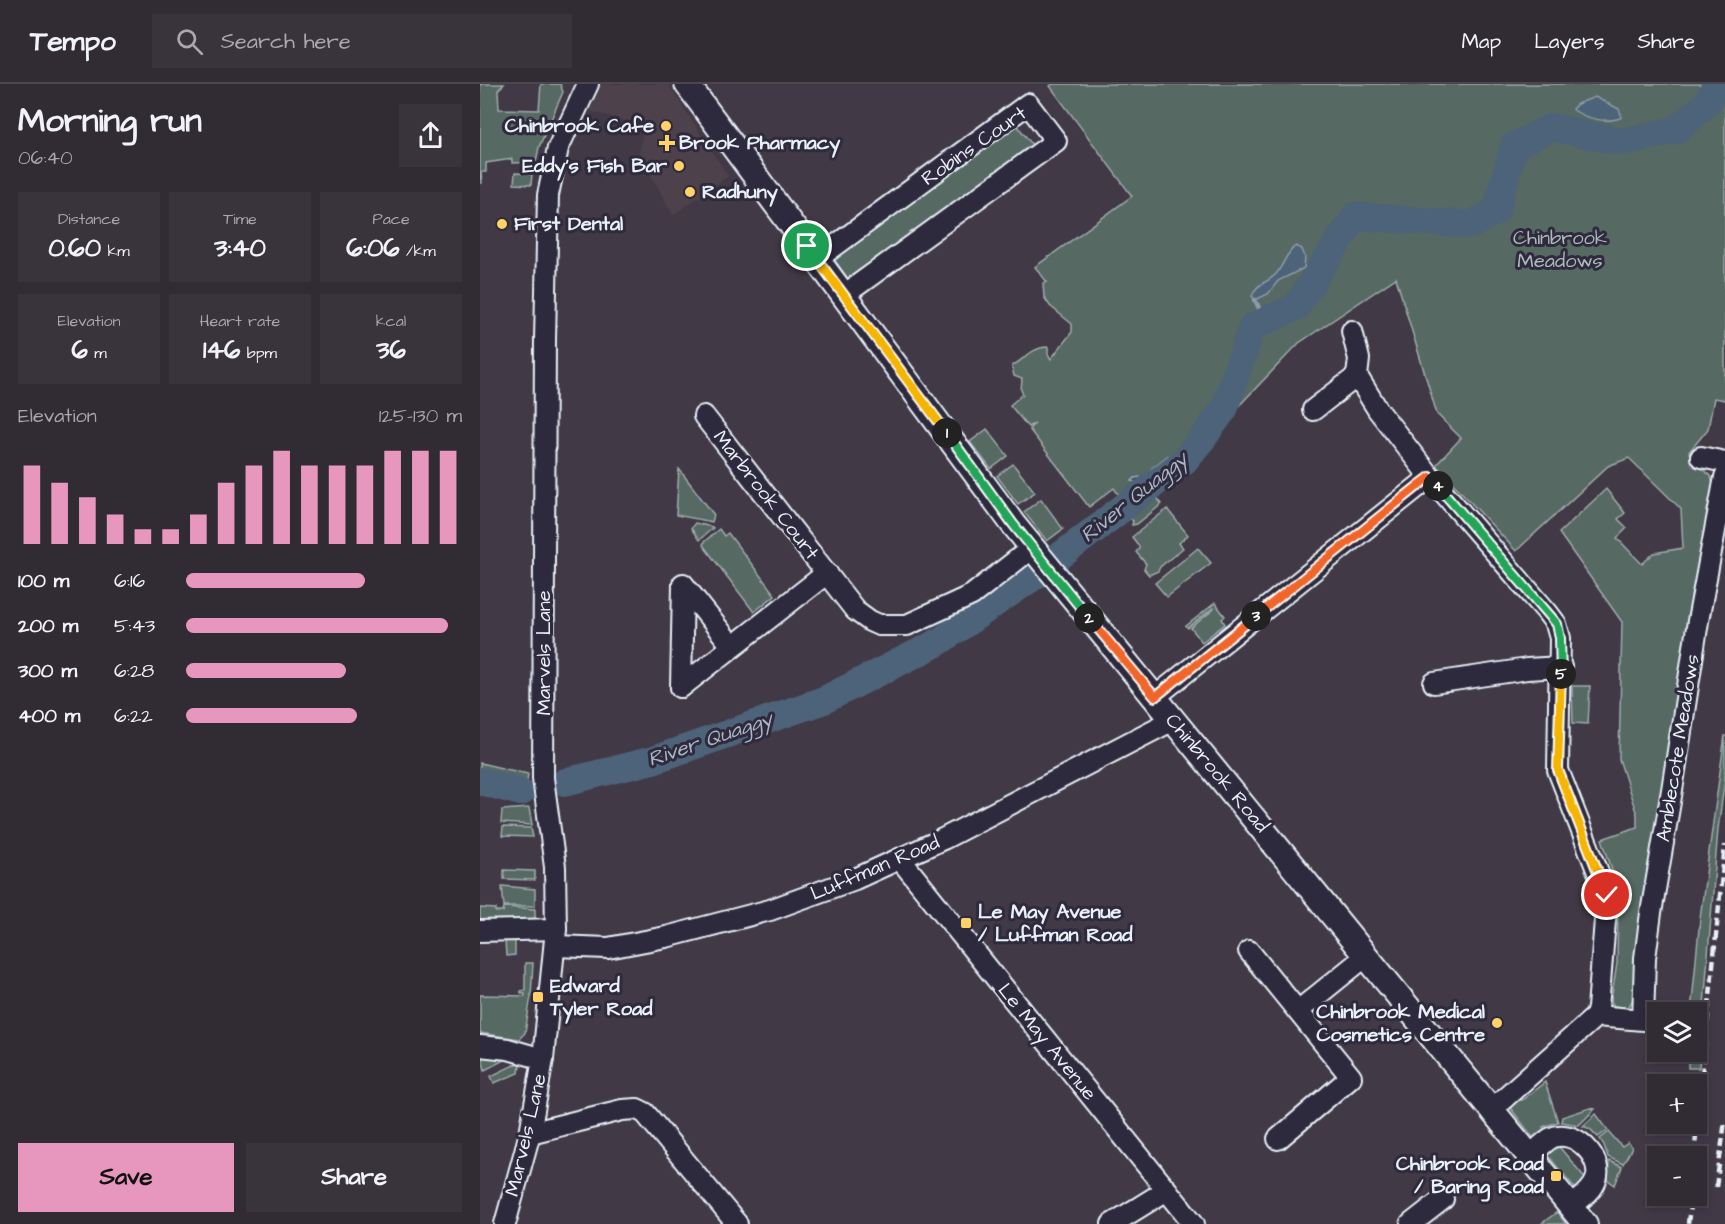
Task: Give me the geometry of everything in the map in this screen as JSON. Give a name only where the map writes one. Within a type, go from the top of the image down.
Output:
[{"type":"main road","name":"Chinbrook Road","points":[[687,84],[1032,548],[1578,1215]]},
{"type":"street","name":"Marvels Lane","points":[[505,1224],[530,1133],[543,1059],[556,938],[555,867],[543,778],[545,340],[548,202],[550,181],[558,148],[583,86]]},
{"type":"street","name":"Robins Court","points":[[817,259],[1028,104],[1042,122],[1056,141],[844,295]]},
{"type":"street","points":[[1352,331],[1359,359],[1357,376],[1378,410],[1430,477],[1553,619],[1559,632],[1561,667],[1558,770],[1607,895],[1600,992],[1596,1016],[1492,1109]]},
{"type":"street","points":[[1313,410],[1357,376]]},
{"type":"street","name":"Marbrook Court","points":[[704,416],[855,609],[879,625],[907,625],[972,595],[1032,548]]},
{"type":"street","points":[[1701,457],[1725,462]]},
{"type":"street","points":[[1155,697],[1430,477]]},
{"type":"street","name":"Amblecote Meadows","points":[[1648,1002],[1645,958],[1650,920],[1698,622],[1725,477]]},
{"type":"street","name":"Marbrook Court","points":[[732,646],[683,584],[681,687],[827,573]]},
{"type":"street","points":[[1434,683],[1527,669],[1561,667]]},
{"type":"street","name":"Luffman Road","points":[[480,930],[556,938],[608,948],[700,929],[771,909],[855,879],[978,823],[1173,720]]},
{"type":"street","name":"Le May Avenue","points":[[900,859],[1194,1224]]},
{"type":"street","points":[[1249,951],[1351,1077],[1278,1139]]},
{"type":"street","points":[[1298,1011],[1366,956]]},
{"type":"street","name":"Amblecote Meadows","points":[[1596,1016],[1647,1021]]},
{"type":"street","points":[[480,1046],[508,1049],[543,1059]]},
{"type":"street","points":[[530,1133],[622,1110],[637,1109],[645,1113],[737,1224]]},
{"type":"street","points":[[1530,1156],[1552,1137],[1575,1140],[1588,1150],[1597,1166],[1596,1181],[1578,1215]]},
{"type":"street","points":[[1112,1224],[1167,1190]]},
{"type":"street","points":[[1412,1224],[1443,1199]]},
{"type":"shaded area","points":[[601,84],[668,84],[728,176],[673,215],[639,153],[644,126],[590,111]]},
{"type":"green space","points":[[480,84],[504,84],[498,90],[499,109],[539,110],[541,84],[560,84],[563,92],[539,147],[536,162],[512,163],[512,159],[486,163],[486,172],[481,172],[482,183],[480,183]]},
{"type":"green space","name":"Chinbrook Meadows","points":[[1053,84],[1725,84],[1725,400],[1714,398],[1708,429],[1689,452],[1692,462],[1711,476],[1713,485],[1701,569],[1690,611],[1646,902],[1639,927],[1634,971],[1635,996],[1628,1008],[1614,1006],[1611,1001],[1617,963],[1618,901],[1616,882],[1602,839],[1637,827],[1637,815],[1619,759],[1622,622],[1559,533],[1606,489],[1625,513],[1618,519],[1627,528],[1617,538],[1642,564],[1654,553],[1683,548],[1681,509],[1629,458],[1608,466],[1516,551],[1436,465],[1461,438],[1437,414],[1396,278],[1299,343],[1192,455],[1187,454],[1182,459],[1175,459],[1169,455],[1152,468],[1147,476],[1135,478],[1132,481],[1136,482],[1139,490],[1128,500],[1123,501],[1114,488],[1089,507],[1029,429],[1035,423],[1028,427],[1010,405],[1023,394],[1022,379],[1014,376],[1012,366],[1033,351],[1042,348],[1048,347],[1051,359],[1072,332],[1072,324],[1050,306],[1044,297],[1043,283],[1047,282],[1035,267],[1132,196],[1050,86]]},
{"type":"green space","points":[[1013,120],[1034,147],[851,283],[831,255]]},
{"type":"green space","points":[[515,173],[532,174],[531,185],[514,184]]},
{"type":"green space","points":[[987,429],[1008,456],[991,469],[970,442]]},
{"type":"green space","points":[[1013,464],[1035,492],[1018,504],[997,476]]},
{"type":"green space","points":[[679,469],[714,515],[712,522],[676,515]]},
{"type":"green space","points":[[1152,492],[1162,504],[1137,524],[1132,525],[1133,521],[1128,517],[1115,528],[1109,530],[1106,527]]},
{"type":"green space","points":[[1041,499],[1063,529],[1047,541],[1024,512]]},
{"type":"green space","points":[[1167,509],[1188,535],[1179,543],[1183,548],[1158,571],[1149,575],[1144,569],[1146,564],[1136,552],[1139,546],[1132,537]]},
{"type":"green space","points":[[695,523],[713,528],[699,540],[691,528]]},
{"type":"green space","points":[[719,529],[724,536],[728,533],[775,595],[754,612],[703,545]]},
{"type":"green space","points":[[1198,548],[1211,563],[1167,597],[1155,583]]},
{"type":"green space","points":[[1215,603],[1225,616],[1222,619],[1225,624],[1202,642],[1191,628],[1213,608],[1188,628],[1186,626]]},
{"type":"green space","points":[[1572,686],[1590,686],[1588,724],[1573,723]]},
{"type":"green space","points":[[1725,735],[1725,778],[1718,829],[1704,1002],[1692,1002],[1700,918]]},
{"type":"green space","points":[[480,763],[528,774],[526,786],[480,776]]},
{"type":"green space","points":[[529,808],[532,825],[501,823],[502,810]]},
{"type":"green space","points":[[503,827],[531,828],[533,837],[502,836]]},
{"type":"green space","points":[[504,870],[535,871],[535,880],[504,879]]},
{"type":"green space","points":[[502,886],[535,889],[535,906],[504,906]]},
{"type":"green space","points":[[504,907],[535,909],[535,918],[524,921],[480,921],[480,908],[503,912]]},
{"type":"green space","points":[[505,940],[515,940],[515,955],[506,956]]},
{"type":"green space","points":[[525,963],[533,963],[525,1033],[519,1039],[480,1033],[480,995],[525,996],[525,993],[521,991],[525,990]]},
{"type":"green space","points":[[480,1055],[506,1059],[485,1070]]},
{"type":"green space","points":[[1688,1062],[1699,1062],[1699,1068],[1688,1068]]},
{"type":"green space","points":[[518,1063],[519,1073],[494,1083],[491,1076]]},
{"type":"green space","points":[[1545,1082],[1558,1122],[1543,1127],[1550,1136],[1539,1145],[1508,1105],[1519,1098],[1522,1100]]},
{"type":"green space","points":[[1590,1108],[1595,1109],[1579,1125],[1561,1122],[1562,1117]]},
{"type":"green space","points":[[1596,1114],[1608,1130],[1598,1137],[1583,1126]]},
{"type":"green space","points":[[1609,1132],[1622,1147],[1628,1143],[1632,1148],[1623,1164],[1608,1157],[1600,1139]]},
{"type":"green space","points":[[1556,1143],[1591,1185],[1580,1194],[1545,1152]]},
{"type":"green space","points":[[1609,1161],[1622,1167],[1615,1185],[1608,1180]]},
{"type":"green space","points":[[1557,1212],[1566,1224],[1541,1224]]},
{"type":"water","points":[[1595,97],[1619,109],[1622,117],[1610,120],[1597,119],[1572,109],[1577,104]]},
{"type":"water","points":[[1296,246],[1302,249],[1305,257],[1304,268],[1278,281],[1268,294],[1255,300],[1252,296],[1256,288],[1276,274]]},
{"type":"waterway","name":"River Quaggy","points":[[1060,556],[1184,461],[1224,409],[1252,327],[1296,307],[1355,216],[1471,225],[1496,211],[1514,146],[1552,127],[1623,142],[1676,130],[1708,102],[1716,84]]},
{"type":"waterway","points":[[1255,300],[1259,308],[1255,326]]},
{"type":"waterway","name":"River Quaggy","points":[[565,782],[653,760],[824,700],[937,643],[1036,575]]},
{"type":"waterway","name":"River Quaggy","points":[[480,781],[521,792]]},
{"type":"railway","points":[[1695,1146],[1725,845]]},
{"type":"railway","points":[[1716,1187],[1725,1121]]},
{"type":"railway","points":[[1688,1224],[1690,1206]]},
{"type":"place","name":"Chinbrook Cafe","points":[[666,126]]},
{"type":"place","name":"Brook Pharmacy","points":[[667,143]]},
{"type":"place","name":"Eddy's Fish Bar","points":[[679,166]]},
{"type":"place","name":"Radhuny","points":[[690,192]]},
{"type":"place","name":"First Dental","points":[[502,224]]},
{"type":"place","name":"Le May Avenue / Luffman Road","points":[[966,923]]},
{"type":"place","name":"Edward Tyler Road","points":[[538,997]]},
{"type":"place","name":"Chinbrook Medical Cosmetics Centre","points":[[1497,1023]]},
{"type":"place","name":"Chinbrook Road / Baring Road","points":[[1556,1176]]},
{"type":"route","points":[[807,246],[1013,524],[1155,697],[1430,477],[1557,624],[1561,667],[1558,770],[1607,895]]}]
